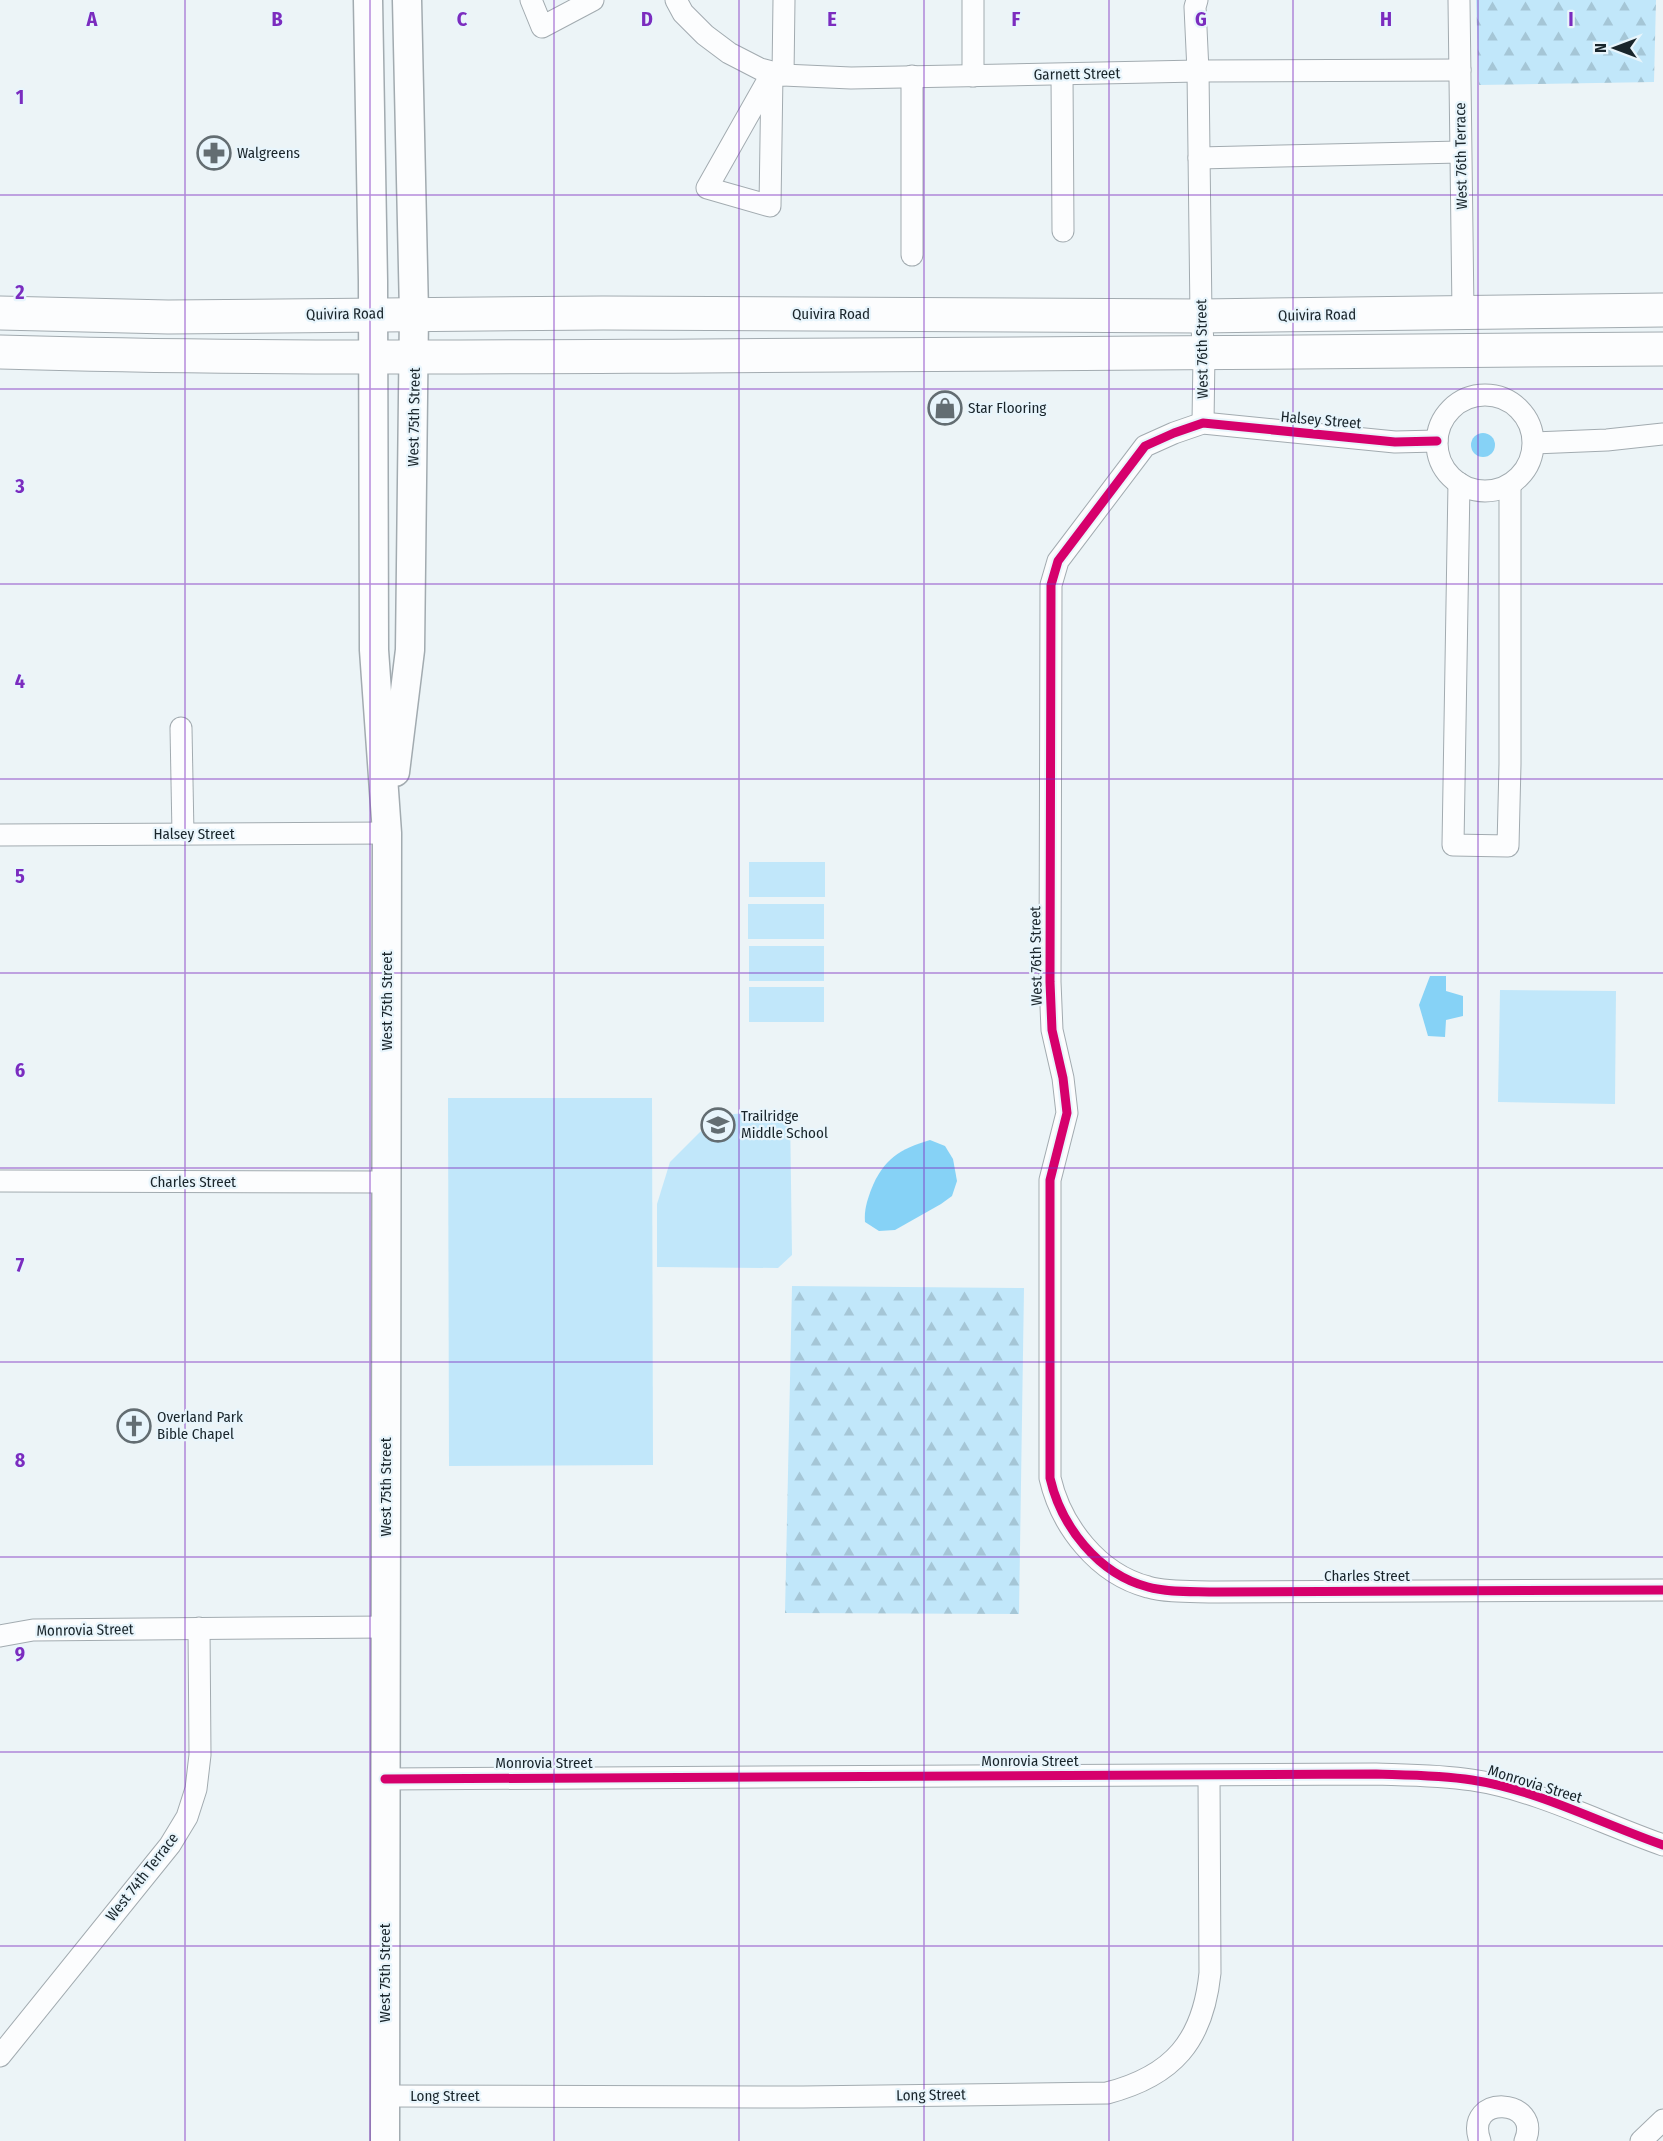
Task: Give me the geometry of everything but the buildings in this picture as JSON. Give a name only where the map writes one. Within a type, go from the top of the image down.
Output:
[{"type":"main road","name":"West 75th Street","points":[[368,0],[373,314],[374,650],[387,833],[385,2141]]},
{"type":"main road","name":"West 75th Street","points":[[387,833],[410,650],[414,313],[407,0]]},
{"type":"main road","name":"Quivira Road","points":[[10,313],[168,317],[414,313],[1201,316],[1663,310]]},
{"type":"main road","points":[[10,313],[9,353],[142,356],[1204,354],[1663,349]]},
{"type":"street","points":[[531,0],[543,27],[593,0]]},
{"type":"street","name":"Garnett Street","points":[[676,0],[683,13],[705,35],[729,53],[760,69],[778,74],[851,78],[1198,71],[1460,70]]},
{"type":"street","points":[[778,74],[707,188],[770,206],[771,140],[778,74],[784,0]]},
{"type":"street","points":[[973,0],[973,76]]},
{"type":"street","name":"West 76th Terrace","points":[[1459,0],[1463,312]]},
{"type":"street","name":"West 76th Street","points":[[1084,1546],[1070,1527],[1054,1497],[1050,1478],[1050,1180],[1067,1113],[1064,1078],[1052,1030],[1050,982],[1051,585],[1058,561],[1145,446],[1203,423],[1204,354],[1201,316],[1198,71],[1194,2]]},
{"type":"street","points":[[1062,75],[1063,231]]},
{"type":"street","points":[[912,76],[912,255]]},
{"type":"street","points":[[1199,158],[1460,152]]},
{"type":"street","points":[[1477,395],[1494,395],[1509,401],[1522,411],[1530,426],[1534,442],[1531,459],[1523,474],[1497,490],[1482,491],[1459,483],[1445,470],[1439,457],[1437,441],[1440,425],[1448,411],[1461,401],[1477,395]]},
{"type":"street","name":"Halsey Street","points":[[1203,423],[1395,442],[1437,441]]},
{"type":"street","points":[[1534,442],[1607,440],[1663,434]]},
{"type":"street","points":[[1459,483],[1453,845],[1508,846],[1510,484]]},
{"type":"street","points":[[182,728],[183,834]]},
{"type":"street","name":"Halsey Street","points":[[0,835],[387,833]]},
{"type":"street","name":"Charles Street","points":[[0,1181],[386,1182]]},
{"type":"street","name":"Charles Street","points":[[1084,1546],[1122,1577],[1148,1587],[1184,1591],[1663,1590]]},
{"type":"street","name":"Monrovia Street","points":[[0,1636],[33,1630],[386,1627]]},
{"type":"street","name":"West 74th Terrace","points":[[0,2056],[170,1845],[187,1817],[196,1789],[200,1755],[199,1628]]},
{"type":"street","name":"Monrovia Street","points":[[385,1779],[1427,1775],[1473,1780],[1532,1795],[1663,1845]]},
{"type":"street","name":"Long Street","points":[[385,2096],[804,2097],[1107,2094],[1133,2087],[1164,2070],[1185,2048],[1200,2023],[1208,1994],[1210,1973],[1209,1776]]},
{"type":"street","points":[[1480,2141],[1477,2131],[1482,2116],[1496,2106],[1513,2108],[1524,2119],[1527,2127],[1525,2141]]},
{"type":"street","points":[[1641,2141],[1663,2120]]},
{"type":"green space","points":[[1476,0],[1656,0],[1654,82],[1479,85]]},
{"type":"green space","points":[[749,862],[825,862],[825,897],[749,897]]},
{"type":"green space","points":[[748,904],[824,904],[824,939],[748,939]]},
{"type":"green space","points":[[749,946],[824,946],[824,981],[749,981]]},
{"type":"green space","points":[[749,987],[824,987],[824,1022],[749,1022]]},
{"type":"green space","points":[[1500,990],[1616,991],[1615,1104],[1498,1102]]},
{"type":"green space","points":[[448,1098],[652,1098],[653,1465],[449,1466]]},
{"type":"green space","points":[[790,1110],[792,1255],[778,1268],[657,1267],[657,1204],[670,1162],[700,1132],[734,1114]]},
{"type":"green space","points":[[792,1286],[1024,1288],[1019,1614],[785,1613]]},
{"type":"water","points":[[1483,433],[1491,437],[1495,445],[1491,453],[1483,457],[1475,453],[1471,445],[1475,437]]},
{"type":"water","points":[[1430,976],[1446,976],[1446,991],[1463,996],[1463,1016],[1446,1020],[1445,1037],[1428,1036],[1419,1005]]},
{"type":"water","points":[[930,1140],[945,1146],[953,1159],[957,1181],[952,1196],[895,1230],[879,1231],[865,1222],[868,1198],[881,1170],[901,1152]]},
{"type":"cycle path","points":[[1437,441],[1395,442],[1203,423],[1145,446],[1058,561],[1051,585],[1050,982],[1052,1030],[1063,1078],[1067,1113],[1050,1180],[1050,1478],[1063,1513],[1084,1546],[1113,1571],[1130,1581],[1156,1589],[1217,1592],[1663,1590]]},
{"type":"cycle path","points":[[385,1779],[1376,1774],[1448,1777],[1521,1791],[1663,1845]]},
{"type":"place","name":"Walgreens","points":[[214,153]]},
{"type":"place","name":"Star Flooring","points":[[945,408]]},
{"type":"place","name":"Trailridge Middle School","points":[[718,1125]]},
{"type":"place","name":"Overland Park Bible Chapel","points":[[134,1426]]}]
